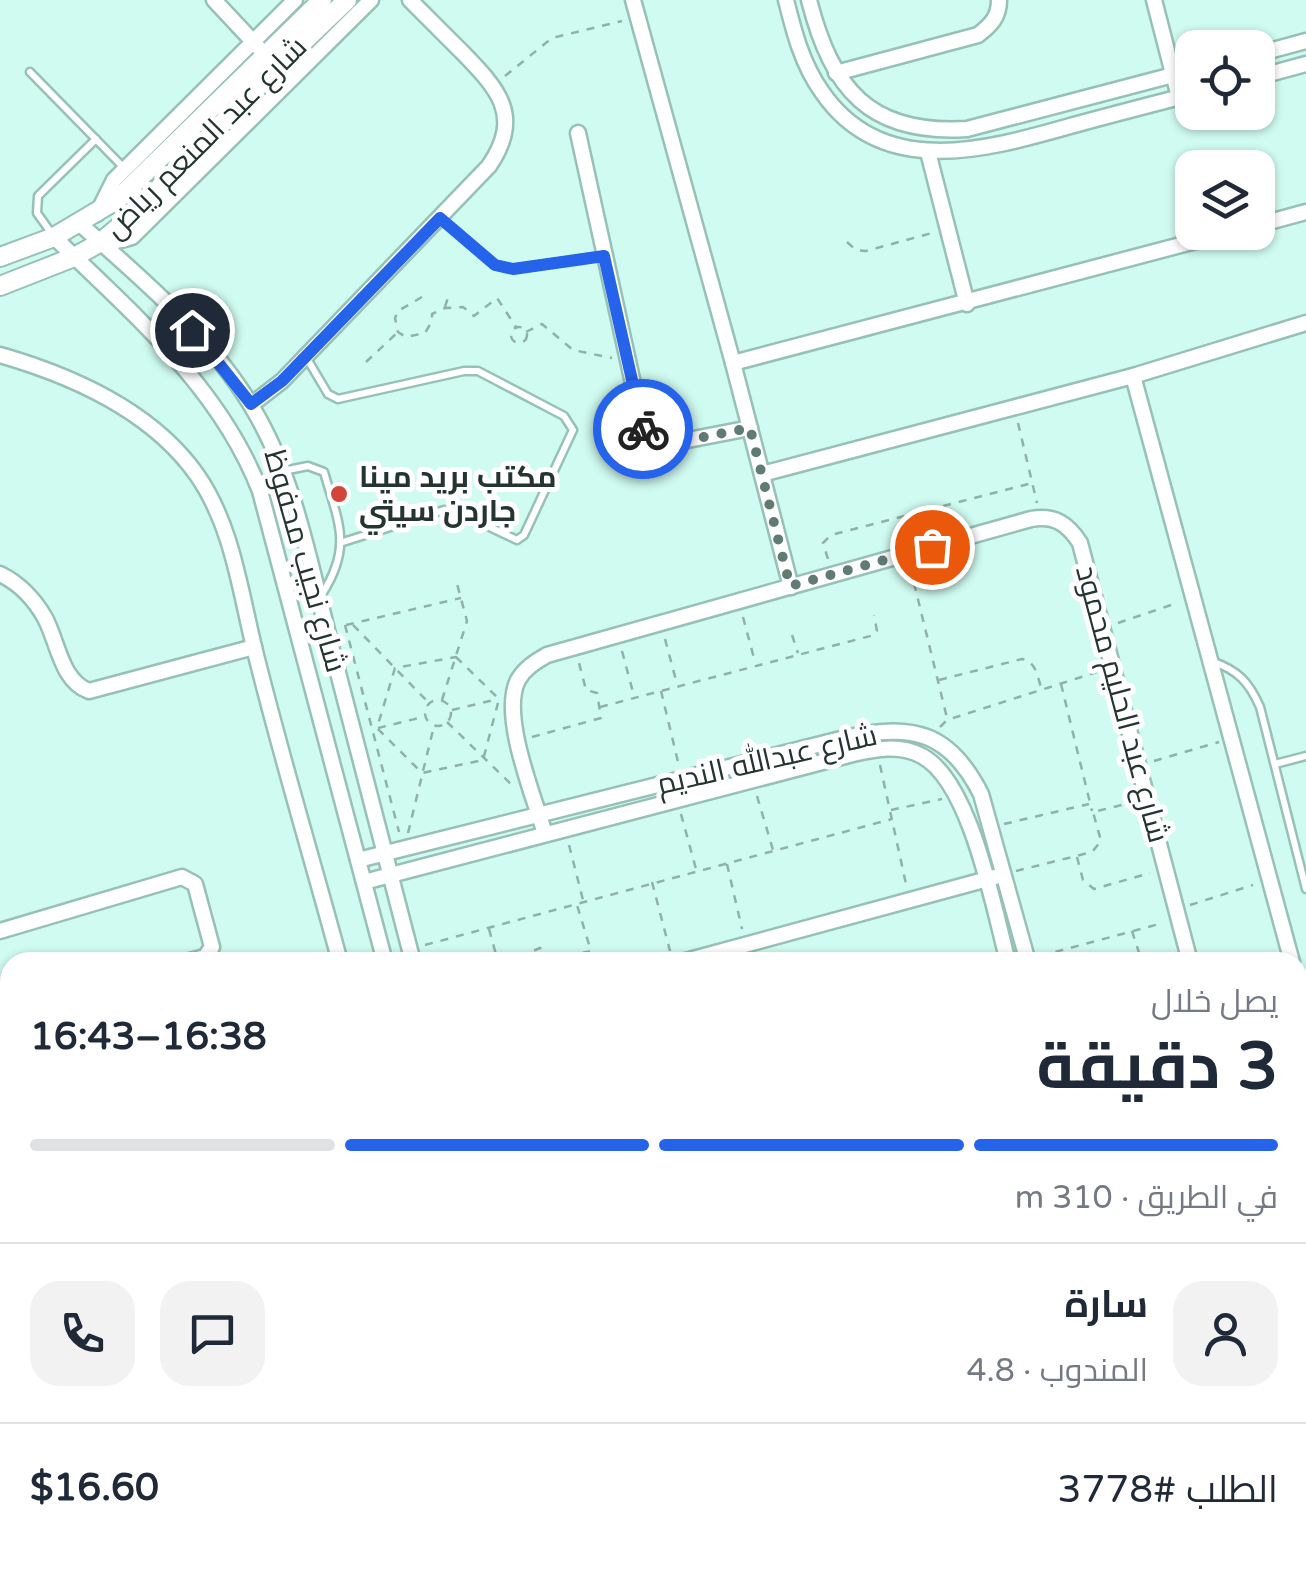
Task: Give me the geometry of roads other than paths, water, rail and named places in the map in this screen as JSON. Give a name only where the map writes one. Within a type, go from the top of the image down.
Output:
[{"type":"street","points":[[214,0],[258,47]]},
{"type":"street","points":[[89,219],[106,190],[125,169],[258,47],[295,0]]},
{"type":"street","name":"شارع عبد المنعم رياض","points":[[0,256],[54,237],[89,219],[138,181],[258,47],[322,0]]},
{"type":"street","name":"شارع عبد المنعم رياض","points":[[0,286],[74,257],[102,241],[153,196],[347,0]]},
{"type":"street","points":[[102,241],[132,237],[371,0]]},
{"type":"street","points":[[251,404],[306,357],[499,152],[506,118],[494,85],[410,0]]},
{"type":"street","points":[[544,834],[518,740],[512,702],[516,684],[526,668],[547,655],[790,586],[633,0]]},
{"type":"street","points":[[786,0],[805,64],[823,94],[848,120],[876,136],[928,152],[971,151],[1175,98]]},
{"type":"street","points":[[808,0],[823,51],[836,73],[860,102],[911,126],[967,128],[1173,76]]},
{"type":"street","points":[[836,73],[978,35],[992,25],[999,0]]},
{"type":"street","points":[[1154,0],[1175,79]]},
{"type":"street","points":[[1275,49],[1306,41]]},
{"type":"street","points":[[1275,72],[1306,64]]},
{"type":"street","points":[[578,133],[644,438],[657,446],[750,428]]},
{"type":"street","points":[[928,152],[967,304]]},
{"type":"street","points":[[1275,220],[1306,212]]},
{"type":"street","name":"شارع نجيب محفوظ","points":[[89,219],[102,241],[192,330],[251,404],[283,471],[410,952]]},
{"type":"street","name":"شارع نجيب محفوظ","points":[[54,237],[170,352],[208,396],[247,456],[260,491],[382,952]]},
{"type":"street","points":[[733,363],[1175,247]]},
{"type":"street","points":[[762,474],[1133,376],[1306,323]]},
{"type":"street","points":[[0,355],[83,383],[136,416],[179,452],[210,496],[236,565],[254,647],[337,952]]},
{"type":"street","points":[[1133,376],[1289,952]]},
{"type":"street","name":"شارع عبد الحليم محمود","points":[[790,586],[1041,518],[1070,527],[1080,543],[1188,952]]},
{"type":"street","points":[[0,574],[13,580],[30,597],[44,617],[72,681],[89,691],[254,647]]},
{"type":"street","name":"شارع عبدالله النديم","points":[[358,860],[538,811],[849,737],[902,730],[928,736],[951,750],[969,770],[981,794],[1025,952]]},
{"type":"street","name":"شارع عبدالله النديم","points":[[364,882],[876,749],[898,748],[920,754],[938,766],[958,796],[1005,952]]},
{"type":"street","points":[[720,952],[1005,874]]},
{"type":"street","points":[[0,931],[182,876],[195,884],[212,947],[208,952]]},
{"type":"lane","points":[[30,72],[125,169]]},
{"type":"lane","points":[[54,237],[37,213],[38,196],[96,139]]},
{"type":"lane","points":[[440,218],[495,265],[513,269],[604,256]]},
{"type":"lane","points":[[306,357],[328,394],[338,399],[478,371],[564,416],[573,430],[521,538],[510,539],[456,511],[444,510],[343,542]]},
{"type":"lane","points":[[283,471],[308,466],[324,472],[343,542],[336,568],[319,600]]},
{"type":"lane","points":[[1209,660],[1232,668],[1250,684],[1260,707],[1306,889]]},
{"type":"lane","points":[[1275,764],[1306,756]]},
{"type":"place","name":"مكتب بريد مينا جاردن سيتي","points":[[339,494]]}]
